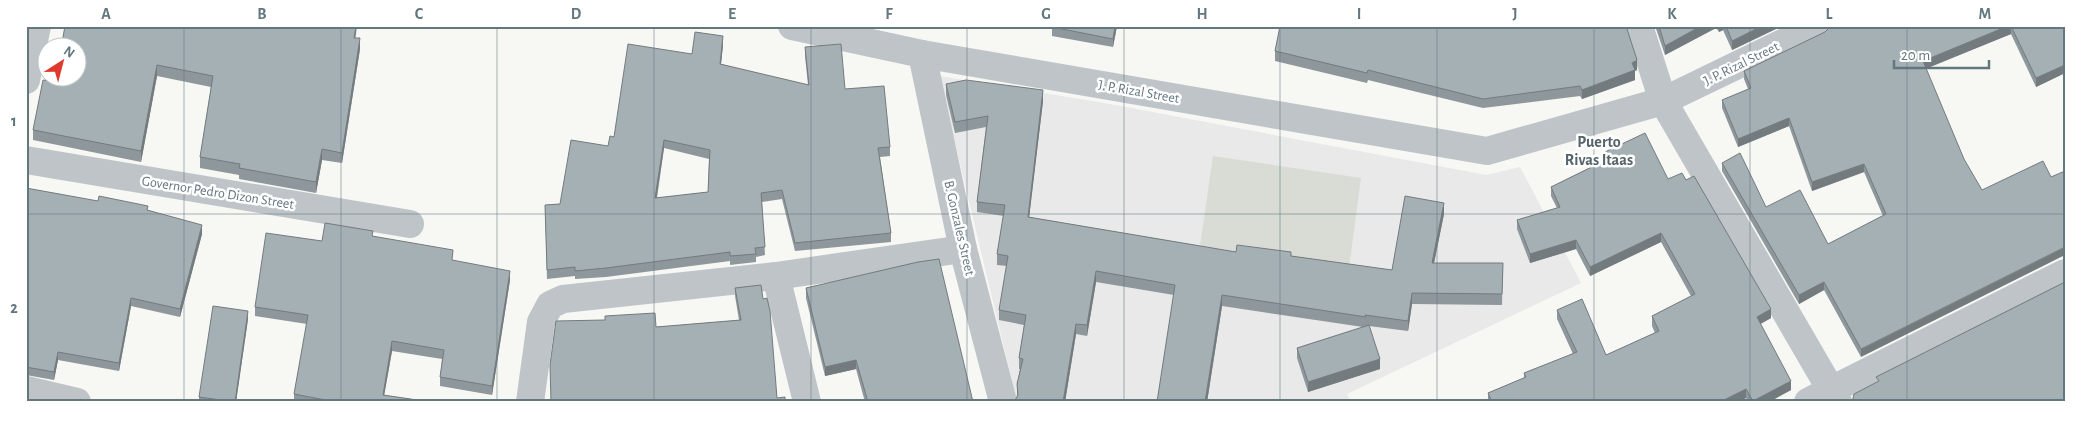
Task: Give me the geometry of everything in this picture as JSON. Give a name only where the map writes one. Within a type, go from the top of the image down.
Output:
[{"type":"street","points":[[26,80],[38,26]]},
{"type":"street","name":"J. P. Rizal Street","points":[[792,26],[922,54],[1487,151],[1663,100],[1818,26]]},
{"type":"street","points":[[1639,26],[1663,100],[1826,398],[2065,273]]},
{"type":"street","name":"B. Gonzales Street","points":[[922,54],[963,249],[1003,402]]},
{"type":"street","name":"Governor Pedro Dizon Street","points":[[26,160],[410,224]]},
{"type":"street","points":[[530,402],[541,322],[550,305],[563,299],[776,276],[963,249]]},
{"type":"street","points":[[776,276],[807,402]]},
{"type":"street","points":[[26,390],[77,402]]},
{"type":"shaded area","points":[[939,76],[1110,104],[1486,175],[1520,167],[1581,283],[1347,394],[1351,402],[1017,402]]},
{"type":"shaded area","points":[[1213,156],[1361,178],[1349,268],[1200,246]]},
{"type":"building","points":[[65,26],[356,26],[354,38],[360,38],[342,153],[322,149],[316,182],[239,168],[240,164],[200,157],[213,76],[157,65],[141,151],[33,130],[41,88],[88,88],[88,38],[63,38]]},
{"type":"building","points":[[1052,26],[1115,26],[1113,39]]},
{"type":"building","points":[[1280,26],[1626,26],[1637,60],[1632,63],[1635,70],[1582,90],[1580,86],[1483,99],[1368,70],[1367,73],[1275,51]]},
{"type":"building","points":[[1659,26],[1701,26],[1665,46]]},
{"type":"building","points":[[1726,26],[1762,26],[1732,41]]},
{"type":"building","points":[[1831,26],[2008,26],[1923,61],[1964,159],[1982,190],[2043,161],[2051,177],[2065,171],[2065,247],[1861,349],[1824,282],[1799,295],[1722,163],[1740,153],[1766,207],[1800,190],[1828,244],[1886,214],[1864,164],[1812,182],[1789,118],[1738,139],[1722,100],[1751,88],[1744,71],[1825,32]]},
{"type":"building","points":[[2011,26],[2065,26],[2065,65],[2036,78]]},
{"type":"building","points":[[695,32],[723,36],[720,64],[809,85],[805,47],[841,44],[845,89],[884,86],[890,147],[878,148],[891,233],[795,243],[782,190],[761,193],[765,247],[755,248],[756,254],[730,256],[730,252],[606,268],[575,271],[575,267],[547,270],[545,205],[560,204],[571,140],[608,146],[610,136],[614,137],[628,44],[692,54]],"holes":[[[664,140],[710,150],[708,192],[655,198]]]},
{"type":"building","points":[[966,80],[1043,90],[1028,217],[1236,252],[1237,245],[1291,252],[1291,256],[1392,270],[1405,196],[1444,203],[1432,263],[1503,263],[1502,294],[1412,293],[1408,321],[1365,315],[1366,317],[1222,295],[1205,402],[1157,402],[1175,285],[1096,271],[1087,325],[1076,324],[1063,402],[1014,402],[1018,395],[1017,384],[1023,359],[1019,358],[1026,315],[999,310],[1008,256],[997,254],[1005,205],[977,202],[988,116],[955,122],[946,84]]},
{"type":"building","points":[[1645,133],[1668,179],[1682,173],[1686,180],[1694,176],[1771,309],[1757,317],[1791,381],[1753,401],[1746,389],[1720,402],[1492,402],[1488,393],[1526,377],[1524,373],[1577,352],[1557,310],[1582,299],[1606,355],[1659,331],[1652,316],[1695,294],[1661,233],[1590,267],[1576,240],[1530,254],[1517,220],[1560,207],[1551,187],[1608,159],[1605,152]]},
{"type":"building","points":[[26,188],[98,201],[99,196],[148,206],[147,210],[202,225],[180,309],[131,298],[119,363],[58,352],[54,372],[26,367]]},
{"type":"building","points":[[325,223],[373,231],[372,236],[453,250],[452,260],[510,271],[492,386],[440,377],[444,350],[392,341],[383,395],[431,402],[336,402],[294,394],[308,315],[255,307],[266,233],[322,241]]},
{"type":"building","points":[[939,259],[973,402],[868,402],[856,360],[825,367],[806,288],[918,262]]},
{"type":"building","points":[[2065,282],[2065,402],[1852,402],[1854,394],[1879,381],[1876,377]]},
{"type":"building","points":[[761,285],[763,299],[767,298],[770,311],[777,398],[785,397],[785,402],[639,402],[639,400],[551,402],[550,365],[556,321],[605,320],[605,316],[655,313],[656,327],[741,320],[735,288]]},
{"type":"building","points":[[213,306],[248,311],[235,402],[199,397]]},
{"type":"building","points":[[1369,325],[1380,359],[1308,382],[1297,348]]},
{"type":"district","name":"Puerto Rivas Itaas","points":[[1599,150]]}]
